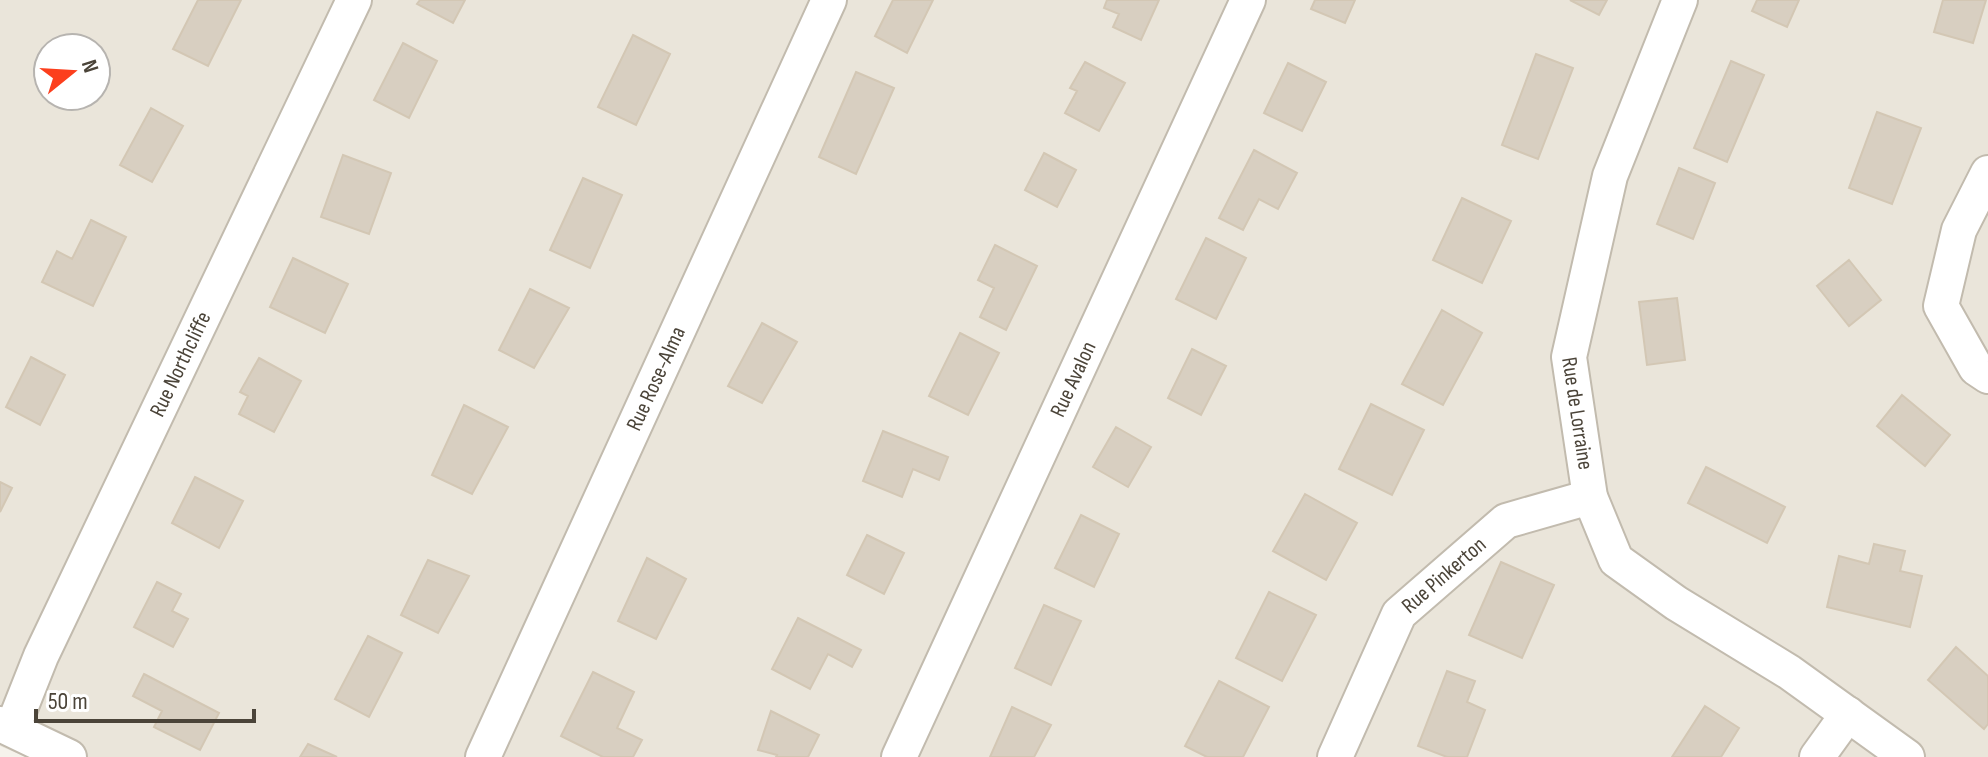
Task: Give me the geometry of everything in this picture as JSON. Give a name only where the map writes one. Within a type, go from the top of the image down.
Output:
[{"type":"street","name":"Rue Northcliffe","points":[[6,727],[354,0]]},
{"type":"street","name":"Rue Rose-Alma","points":[[483,757],[829,0]]},
{"type":"street","name":"Rue Avalon","points":[[899,757],[1248,0]]},
{"type":"street","name":"Rue de Lorraine","points":[[1680,0],[1610,176],[1569,357],[1590,497],[1616,560],[1676,603],[1789,672],[1907,757]]},
{"type":"street","points":[[1988,173],[1959,230],[1941,306],[1976,368],[1988,376]]},
{"type":"street","name":"Rue Pinkerton","points":[[1335,757],[1399,614],[1506,521],[1590,497]]},
{"type":"street","points":[[1817,757],[1848,714]]},
{"type":"street","points":[[6,727],[69,757]]},
{"type":"shaded area","points":[[0,0],[1988,0],[1988,757],[26,757],[0,746]]},
{"type":"building","points":[[198,0],[241,0],[208,66],[173,49]]},
{"type":"building","points":[[420,0],[465,0],[453,23],[417,4]]},
{"type":"building","points":[[893,0],[933,0],[907,53],[875,36]]},
{"type":"building","points":[[1107,0],[1159,0],[1141,40],[1113,27],[1119,14],[1104,8]]},
{"type":"building","points":[[1315,0],[1355,0],[1345,23],[1311,9]]},
{"type":"building","points":[[1570,0],[1607,0],[1599,15]]},
{"type":"building","points":[[1757,0],[1799,0],[1787,27],[1752,11]]},
{"type":"building","points":[[1943,0],[1986,0],[1973,43],[1934,32]]},
{"type":"building","points":[[633,35],[670,54],[636,125],[598,107]]},
{"type":"building","points":[[403,43],[437,61],[409,118],[374,100]]},
{"type":"building","points":[[1536,54],[1573,68],[1538,159],[1502,145]]},
{"type":"building","points":[[1731,61],[1764,75],[1727,162],[1694,148]]},
{"type":"building","points":[[1085,62],[1125,83],[1099,131],[1065,113],[1077,91],[1070,88]]},
{"type":"building","points":[[1288,63],[1326,82],[1302,131],[1264,113]]},
{"type":"building","points":[[856,72],[894,88],[856,174],[819,157]]},
{"type":"building","points":[[151,108],[183,126],[152,182],[120,165]]},
{"type":"building","points":[[1877,112],[1921,128],[1892,204],[1849,188]]},
{"type":"building","points":[[1254,150],[1297,173],[1278,209],[1259,199],[1243,230],[1219,218]]},
{"type":"building","points":[[1044,153],[1076,170],[1057,207],[1025,190]]},
{"type":"building","points":[[343,155],[391,173],[369,234],[321,217]]},
{"type":"building","points":[[1679,168],[1715,183],[1693,239],[1657,224]]},
{"type":"building","points":[[583,178],[622,195],[590,268],[550,250]]},
{"type":"building","points":[[1462,198],[1511,221],[1482,283],[1433,260]]},
{"type":"building","points":[[91,220],[126,237],[93,306],[42,282],[57,251],[72,259]]},
{"type":"building","points":[[1206,238],[1246,258],[1216,319],[1176,299]]},
{"type":"building","points":[[995,245],[1037,266],[1006,330],[980,317],[994,288],[978,280]]},
{"type":"building","points":[[293,258],[348,284],[325,333],[270,307]]},
{"type":"building","points":[[1849,260],[1881,300],[1849,326],[1817,286]]},
{"type":"building","points":[[530,289],[569,308],[534,368],[499,350]]},
{"type":"building","points":[[1677,298],[1685,360],[1647,365],[1639,302]]},
{"type":"building","points":[[1442,310],[1482,333],[1443,405],[1402,384]]},
{"type":"building","points":[[762,323],[797,342],[762,403],[728,386]]},
{"type":"building","points":[[960,333],[999,353],[968,415],[929,396]]},
{"type":"building","points":[[1192,349],[1226,366],[1201,415],[1168,398]]},
{"type":"building","points":[[31,357],[65,375],[40,425],[6,407]]},
{"type":"building","points":[[259,358],[301,381],[274,432],[239,414],[248,396],[240,392]]},
{"type":"building","points":[[1902,395],[1950,435],[1925,466],[1877,426]]},
{"type":"building","points":[[1371,404],[1424,430],[1392,495],[1339,469]]},
{"type":"building","points":[[464,405],[508,427],[472,494],[432,475]]},
{"type":"building","points":[[1116,427],[1151,447],[1128,487],[1093,467]]},
{"type":"building","points":[[883,431],[948,457],[939,480],[913,469],[902,497],[863,481]]},
{"type":"building","points":[[1706,467],[1785,507],[1767,543],[1688,503]]},
{"type":"building","points":[[195,477],[243,501],[219,548],[172,523]]},
{"type":"building","points":[[0,482],[12,488],[0,512]]},
{"type":"building","points":[[1305,494],[1357,523],[1326,580],[1273,551]]},
{"type":"building","points":[[1081,515],[1119,534],[1094,587],[1055,568]]},
{"type":"building","points":[[867,535],[904,553],[884,594],[847,575]]},
{"type":"building","points":[[1874,544],[1905,551],[1900,571],[1922,576],[1910,627],[1827,607],[1839,556],[1869,564]]},
{"type":"building","points":[[647,558],[686,579],[656,639],[618,621]]},
{"type":"building","points":[[428,560],[469,576],[438,633],[401,615]]},
{"type":"building","points":[[1501,562],[1554,585],[1522,658],[1469,635]]},
{"type":"building","points":[[157,582],[181,594],[172,611],[188,619],[173,647],[134,627]]},
{"type":"building","points":[[1269,592],[1316,615],[1282,681],[1236,658]]},
{"type":"building","points":[[1044,605],[1081,621],[1051,685],[1015,668]]},
{"type":"building","points":[[798,618],[861,650],[852,667],[828,654],[810,689],[772,669]]},
{"type":"building","points":[[368,636],[402,653],[369,717],[335,699]]},
{"type":"building","points":[[1956,647],[1988,676],[1988,724],[1984,729],[1928,680]]},
{"type":"building","points":[[1447,671],[1475,681],[1467,702],[1485,710],[1467,757],[1447,757],[1418,746]]},
{"type":"building","points":[[593,672],[634,692],[617,728],[642,740],[633,757],[603,757],[561,736]]},
{"type":"building","points":[[144,674],[219,713],[200,750],[154,727],[162,711],[133,696]]},
{"type":"building","points":[[1219,681],[1269,707],[1243,757],[1207,757],[1185,746]]},
{"type":"building","points":[[1705,706],[1739,728],[1721,757],[1672,757]]},
{"type":"building","points":[[1012,707],[1051,725],[1034,757],[990,757]]},
{"type":"building","points":[[771,711],[819,735],[808,757],[776,757],[758,750]]},
{"type":"building","points":[[308,744],[337,757],[300,757]]}]
